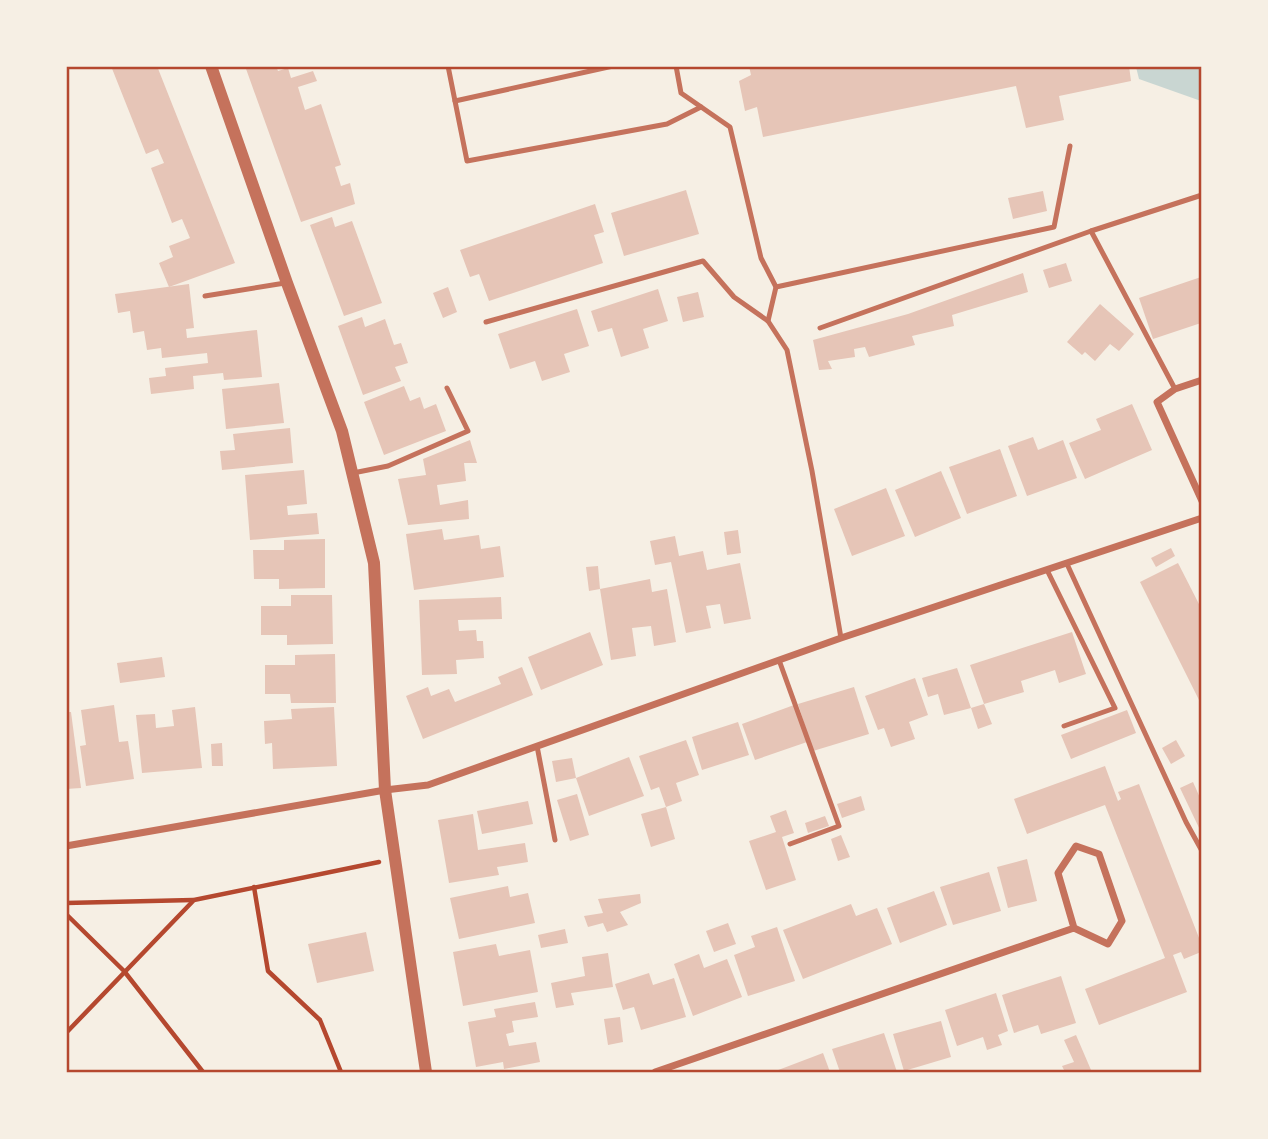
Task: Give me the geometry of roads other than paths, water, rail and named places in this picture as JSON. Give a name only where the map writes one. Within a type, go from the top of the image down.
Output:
[{"type":"street","points":[[211,66],[342,430],[374,562],[384,790],[426,1073]]},
{"type":"street","points":[[1202,380],[1175,389],[1157,402],[1202,501]]},
{"type":"street","points":[[66,846],[384,790],[428,785],[841,638],[1202,518]]},
{"type":"street","points":[[656,1073],[1074,928],[1108,944],[1122,922],[1099,854],[1076,846],[1058,873],[1074,928]]},
{"type":"lane","points":[[448,66],[467,161],[667,124],[701,107]]},
{"type":"lane","points":[[455,101],[613,66]]},
{"type":"lane","points":[[676,66],[681,93],[730,127],[761,258],[776,287],[768,321]]},
{"type":"lane","points":[[776,287],[1054,227],[1070,146]]},
{"type":"lane","points":[[820,328],[1091,231],[1202,195]]},
{"type":"lane","points":[[1091,231],[1175,389]]},
{"type":"lane","points":[[485,323],[703,261],[734,297],[768,321],[787,350],[812,471],[841,638]]},
{"type":"lane","points":[[205,296],[287,283]]},
{"type":"lane","points":[[352,474],[388,466],[468,431],[447,388]]},
{"type":"lane","points":[[1067,564],[1186,822],[1202,851]]},
{"type":"lane","points":[[1047,570],[1115,708],[1064,726]]},
{"type":"lane","points":[[779,660],[839,826],[790,844]]},
{"type":"lane","points":[[537,746],[555,839]]}]
